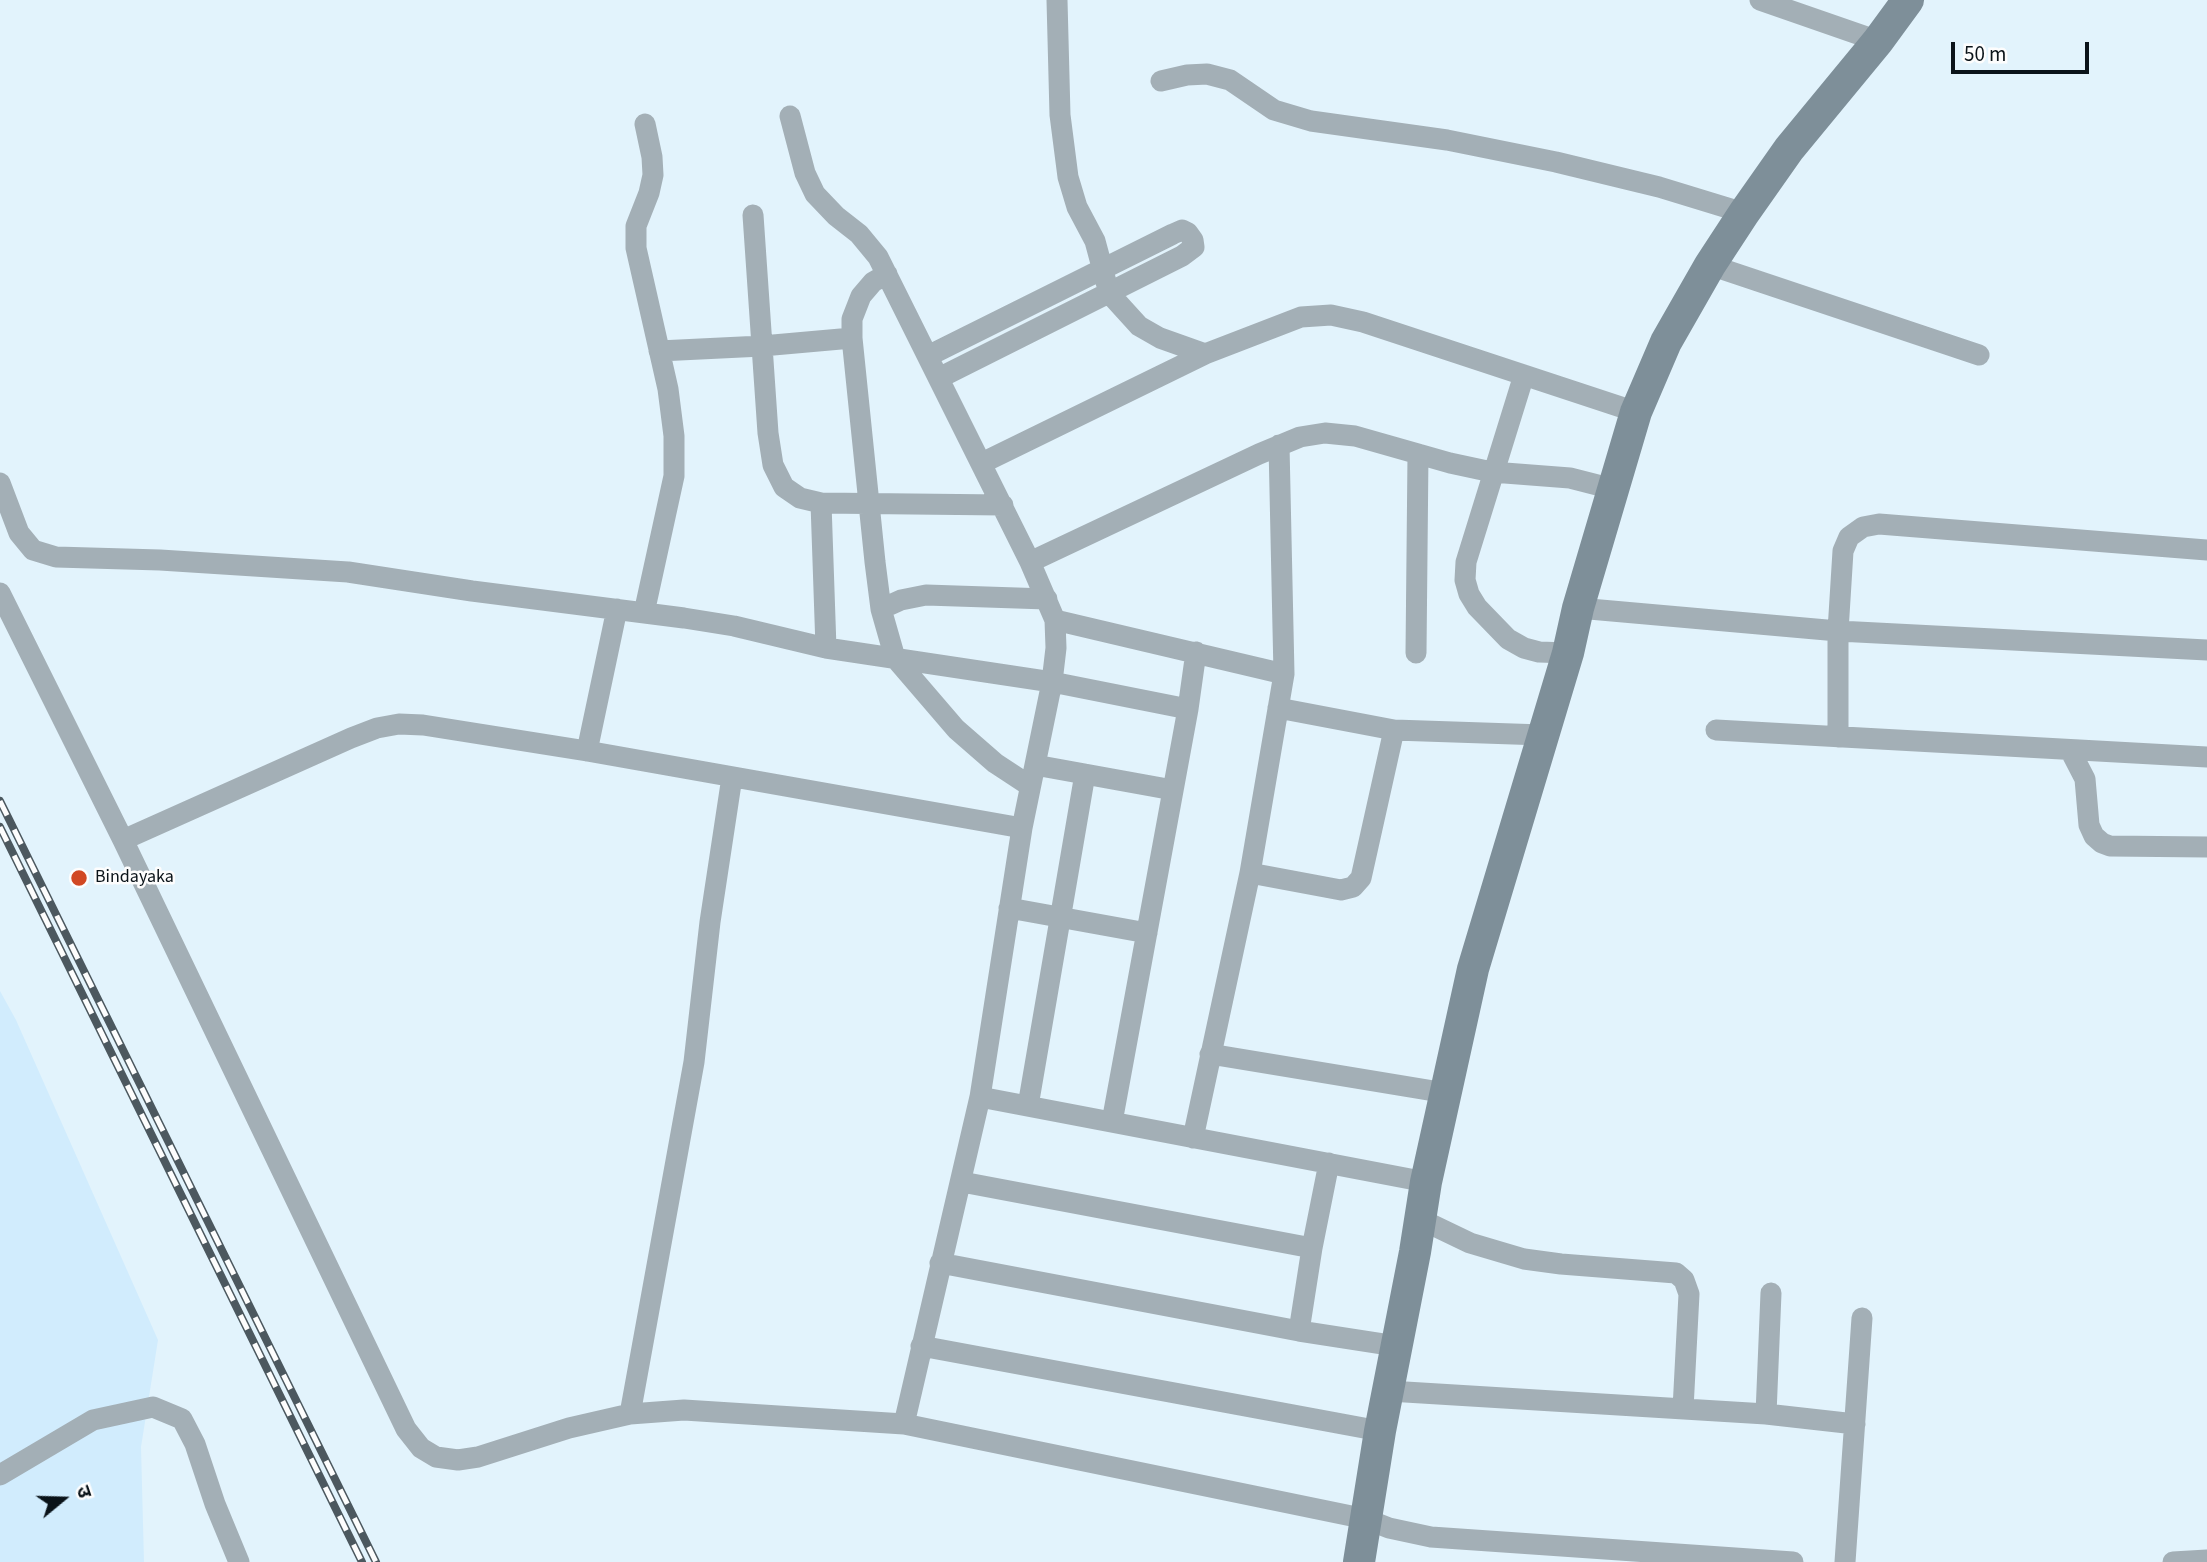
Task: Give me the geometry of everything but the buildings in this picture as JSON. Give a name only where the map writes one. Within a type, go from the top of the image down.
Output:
[{"type":"street","points":[[1057,0],[1060,115],[1068,177],[1077,207],[1095,241],[1109,293],[1139,326],[1160,338],[1205,354]]},
{"type":"street","points":[[1760,0],[1878,41]]},
{"type":"street","points":[[1359,1562],[1426,1182],[1474,969],[1636,412],[1666,342],[1710,265],[1744,213],[1789,149],[1878,41],[1908,0]]},
{"type":"street","points":[[1161,81],[1187,75],[1208,74],[1230,80],[1274,110],[1311,121],[1447,140],[1556,162],[1659,187],[1744,213]]},
{"type":"street","points":[[790,116],[805,173],[815,194],[836,216],[859,234],[878,257],[1003,505],[1055,621],[1056,648],[1052,682],[1022,828],[980,1097],[904,1424]]},
{"type":"street","points":[[643,613],[674,476],[674,436],[668,389],[636,248],[636,226],[653,175],[645,124]]},
{"type":"street","points":[[753,215],[768,433],[773,465],[784,487],[800,498],[821,503],[1003,505]]},
{"type":"street","points":[[928,356],[1182,230],[1193,240],[1194,247],[1191,252],[939,378]]},
{"type":"street","points":[[1710,265],[1979,355]]},
{"type":"street","points":[[887,274],[873,282],[861,296],[852,319],[852,338],[881,609],[895,658],[956,729],[995,762],[1033,775],[1086,774],[1173,790]]},
{"type":"street","points":[[982,463],[1205,354],[1301,317],[1331,315],[1363,322],[1636,412]]},
{"type":"street","points":[[659,351],[852,338]]},
{"type":"street","points":[[1524,375],[1466,562],[1465,580],[1477,607],[1508,639],[1524,648],[1539,652],[1568,653]]},
{"type":"street","points":[[1030,562],[1279,445],[1300,437],[1325,433],[1355,436],[1492,472],[1570,478],[1613,489]]},
{"type":"street","points":[[1193,1138],[1250,873],[1284,674],[1279,445]]},
{"type":"street","points":[[1416,653],[1418,454]]},
{"type":"street","points":[[0,483],[19,533],[33,550],[56,557],[348,572],[734,626],[826,648],[1052,682],[1188,709]]},
{"type":"street","points":[[821,503],[826,648]]},
{"type":"street","points":[[1838,737],[1838,631],[1843,551],[1849,537],[1863,527],[1879,524],[2207,550]]},
{"type":"street","points":[[0,593],[123,840],[406,1429],[421,1448],[436,1457],[458,1460],[569,1428],[630,1414],[684,1410],[904,1424],[1366,1519],[1388,1528],[1431,1537],[1793,1562]]},
{"type":"street","points":[[881,609],[901,600],[926,595],[1047,599]]},
{"type":"street","points":[[1578,608],[1838,631],[2207,650]]},
{"type":"street","points":[[587,751],[617,609]]},
{"type":"street","points":[[1055,621],[1284,674]]},
{"type":"street","points":[[1112,1122],[1188,709],[1196,652]]},
{"type":"street","points":[[1278,708],[1394,730],[1543,735]]},
{"type":"street","points":[[123,840],[351,738],[377,728],[399,724],[424,725],[587,751],[1022,828]]},
{"type":"street","points":[[1250,873],[1341,890],[1353,887],[1360,878],[1394,730]]},
{"type":"street","points":[[1716,730],[2207,757]]},
{"type":"street","points":[[2070,750],[2085,779],[2089,825],[2094,836],[2102,843],[2110,846],[2207,847]]},
{"type":"street","points":[[1028,1106],[1086,774]]},
{"type":"street","points":[[630,1414],[694,1062],[710,922],[732,777]]},
{"type":"street","points":[[1009,908],[1147,933]]},
{"type":"street","points":[[1210,1054],[1446,1093]]},
{"type":"street","points":[[980,1097],[1426,1182]]},
{"type":"street","points":[[1300,1331],[1312,1248],[1329,1163]]},
{"type":"street","points":[[962,1182],[1312,1248]]},
{"type":"street","points":[[1420,1219],[1470,1243],[1524,1259],[1561,1265],[1676,1273],[1684,1280],[1689,1294],[1683,1409]]},
{"type":"street","points":[[940,1263],[1300,1331],[1396,1346]]},
{"type":"street","points":[[1766,1414],[1772,1293]]},
{"type":"street","points":[[1846,1562],[1862,1318]]},
{"type":"street","points":[[921,1346],[1380,1432]]},
{"type":"street","points":[[1388,1391],[1766,1414],[1855,1424]]},
{"type":"street","points":[[0,1475],[93,1420],[152,1407],[182,1419],[195,1444],[215,1504],[239,1562]]},
{"type":"street","points":[[2173,1562],[2207,1560]]},
{"type":"shaded area","points":[[0,991],[16,1020],[158,1340],[141,1447],[144,1562],[0,1562]]},
{"type":"railway","points":[[0,801],[376,1562]]},
{"type":"railway","points":[[0,827],[362,1562]]},
{"type":"place","name":"Bindayaka","points":[[79,878]]}]
